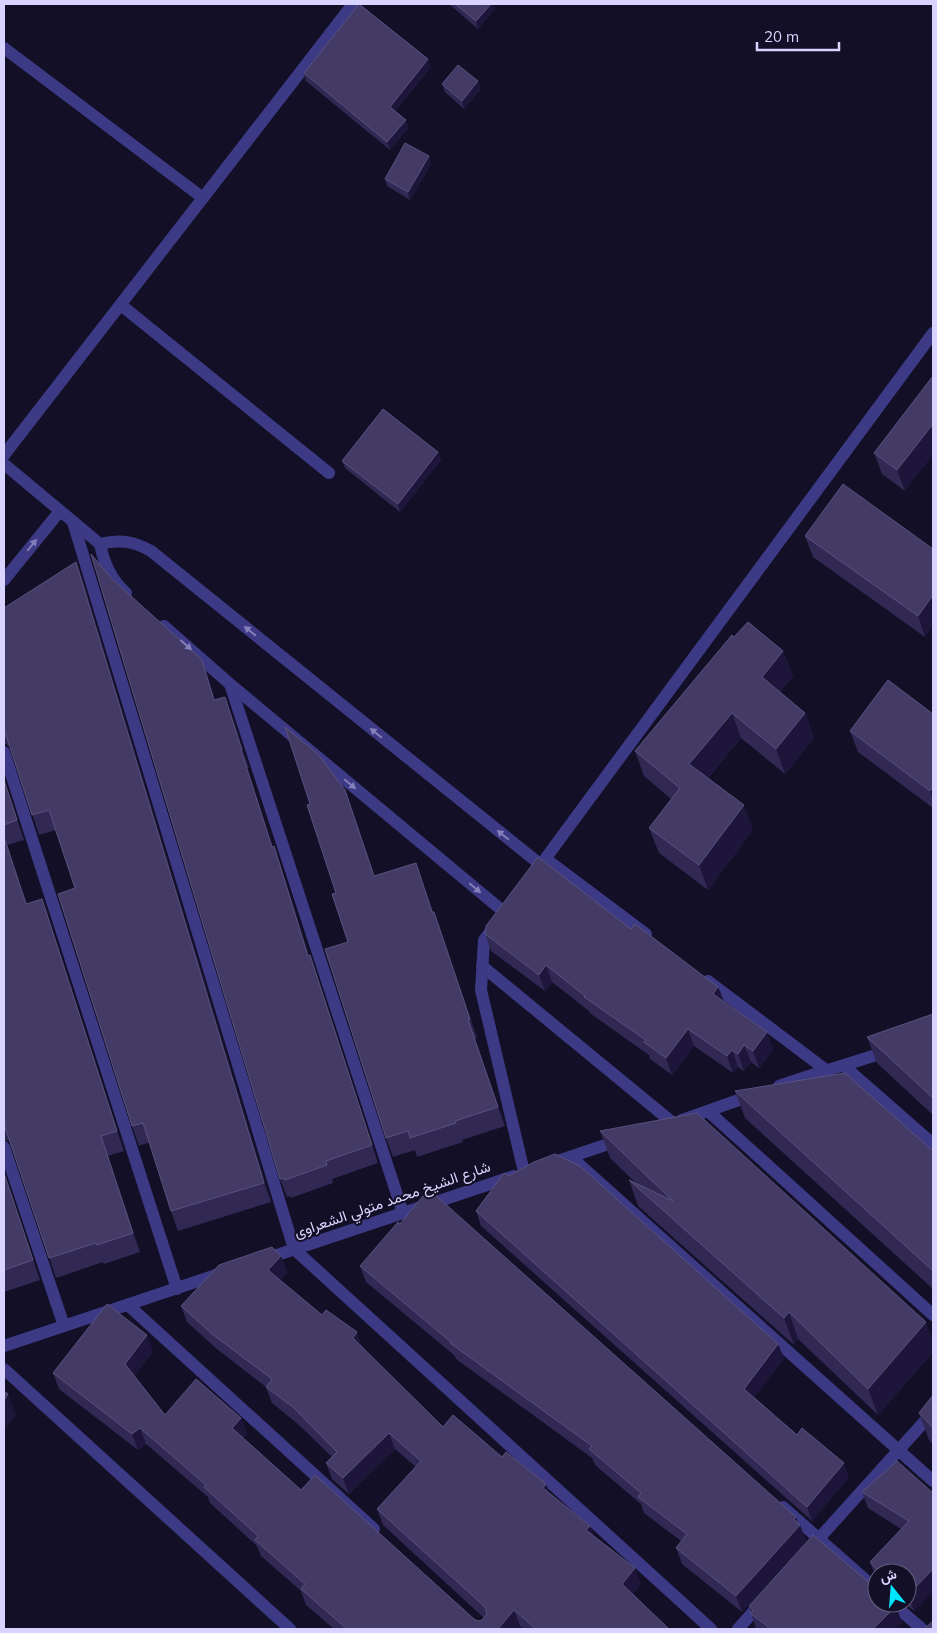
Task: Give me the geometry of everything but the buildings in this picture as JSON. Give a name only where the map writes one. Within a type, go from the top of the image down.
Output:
[{"type":"street","points":[[4,455],[353,4]]},
{"type":"street","points":[[4,48],[203,198]]},
{"type":"street","points":[[121,305],[329,473]]},
{"type":"street","points":[[529,881],[933,333]]},
{"type":"street","points":[[4,464],[100,544],[102,558],[115,581],[138,604]]},
{"type":"street","points":[[4,580],[60,511]]},
{"type":"street","points":[[73,522],[294,1249],[711,1629]]},
{"type":"street","points":[[100,544],[126,541],[151,551],[543,862],[655,941]]},
{"type":"street","points":[[152,616],[230,684],[507,908],[484,940],[481,990],[524,1172]]},
{"type":"street","points":[[230,684],[403,1213]]},
{"type":"street","points":[[4,752],[177,1289]]},
{"type":"street","points":[[482,966],[673,1123]]},
{"type":"street","points":[[701,976],[826,1070]]},
{"type":"street","points":[[655,1129],[826,1070],[844,1066],[906,1045]]},
{"type":"street","points":[[844,1066],[933,1144]]},
{"type":"street","points":[[708,1111],[933,1315]]},
{"type":"street","name":"شارع الشيخ محمد متولي الشعراوى","points":[[256,1262],[403,1213],[444,1204],[524,1172],[636,1135]]},
{"type":"street","points":[[4,1147],[64,1326]]},
{"type":"street","points":[[571,1157],[933,1481]]},
{"type":"street","points":[[4,1346],[237,1268]]},
{"type":"street","points":[[128,1304],[383,1536]]},
{"type":"street","points":[[4,1369],[290,1629]]},
{"type":"street","points":[[806,1553],[933,1412]]},
{"type":"street","points":[[772,1497],[867,1581]]},
{"type":"street","points":[[738,1629],[769,1594]]},
{"type":"street","points":[[904,1613],[922,1629]]}]
